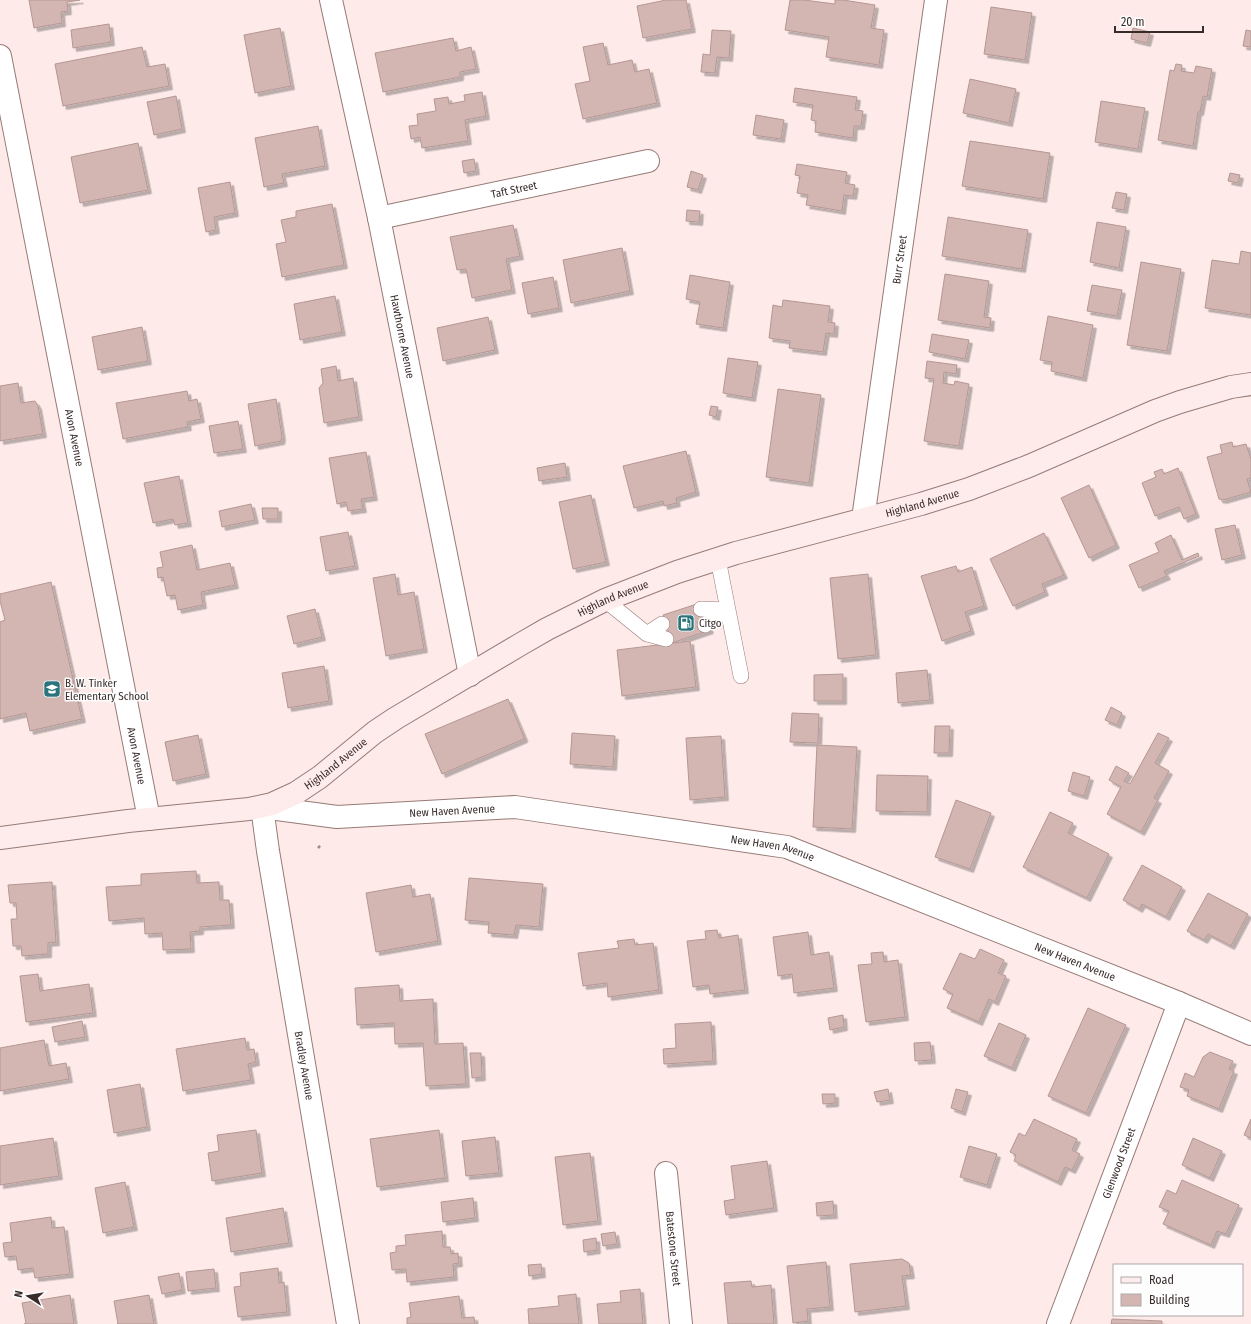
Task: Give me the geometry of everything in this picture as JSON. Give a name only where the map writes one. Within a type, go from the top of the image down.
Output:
[{"type":"main road","name":"Highland Avenue","points":[[0,838],[149,819],[262,807],[296,793],[320,777],[375,732],[396,718],[547,629],[605,600],[677,572],[718,559],[794,537],[921,504],[969,489],[1029,466],[1148,414],[1180,402],[1217,390],[1251,384]]},
{"type":"street","name":"Hawthorne Avenue","points":[[332,0],[379,218],[470,675]]},
{"type":"street","name":"Burr Street","points":[[863,519],[936,0]]},
{"type":"street","name":"Avon Avenue","points":[[0,56],[149,819]]},
{"type":"street","name":"Taft Street","points":[[379,218],[648,162]]},
{"type":"street","name":"New Haven Avenue","points":[[262,807],[338,817],[516,808],[787,847],[1179,1003],[1251,1034]]},
{"type":"street","name":"Bradley Avenue","points":[[262,807],[268,851],[348,1324]]},
{"type":"street","name":"Glenwood Street","points":[[1058,1324],[1179,1003]]},
{"type":"street","name":"Batestone Street","points":[[666,1173],[681,1324]]},
{"type":"lane","points":[[718,559],[740,676]]},
{"type":"lane","points":[[605,600],[647,634],[666,639]]},
{"type":"lane","points":[[701,609],[727,610]]},
{"type":"lane","points":[[705,625],[727,610]]},
{"type":"lane","points":[[647,634],[662,624]]},
{"type":"building","points":[[29,0],[80,0],[67,2],[68,11],[61,12],[62,23],[34,28]]},
{"type":"building","points":[[666,0],[686,0],[692,29],[643,38],[637,6]]},
{"type":"building","points":[[790,0],[804,0],[835,4],[835,0],[843,0],[875,5],[871,28],[884,30],[879,65],[826,57],[829,37],[785,30]]},
{"type":"building","points":[[991,7],[1032,13],[1025,60],[984,54]]},
{"type":"building","points":[[109,24],[111,42],[73,48],[71,30]]},
{"type":"building","points":[[280,28],[291,86],[255,93],[244,35]]},
{"type":"building","points":[[1133,28],[1150,32],[1147,43],[1131,39]]},
{"type":"building","points":[[712,30],[731,31],[729,58],[717,57],[715,73],[701,72],[703,54],[710,55]]},
{"type":"building","points":[[1246,30],[1251,31],[1251,47],[1243,46]]},
{"type":"building","points":[[453,38],[456,51],[471,47],[476,69],[460,72],[460,77],[383,92],[375,53]]},
{"type":"building","points":[[603,43],[608,65],[632,60],[635,72],[649,69],[657,103],[583,119],[575,84],[590,81],[583,47]]},
{"type":"building","points":[[142,47],[147,67],[165,64],[169,86],[63,106],[55,64]]},
{"type":"building","points":[[1176,64],[1182,65],[1181,71],[1194,73],[1196,66],[1212,69],[1207,97],[1203,96],[1200,112],[1198,112],[1193,146],[1158,140],[1170,70],[1174,71]]},
{"type":"building","points":[[970,79],[1016,89],[1009,123],[963,113]]},
{"type":"building","points":[[795,88],[857,97],[855,110],[863,111],[861,126],[854,126],[853,138],[815,132],[816,121],[811,120],[813,105],[793,102]]},
{"type":"building","points":[[482,92],[486,116],[465,120],[468,141],[422,148],[420,137],[411,139],[409,126],[418,125],[417,114],[436,111],[434,99],[448,97],[449,104],[465,101],[464,95]]},
{"type":"building","points":[[176,96],[182,129],[154,135],[147,102]]},
{"type":"building","points":[[1101,101],[1145,108],[1138,149],[1095,142]]},
{"type":"building","points":[[756,115],[784,120],[781,139],[753,135]]},
{"type":"building","points":[[318,126],[325,166],[282,174],[284,183],[264,187],[255,138]]},
{"type":"building","points":[[970,141],[1050,153],[1043,199],[962,186]]},
{"type":"building","points":[[138,143],[148,190],[80,203],[71,157]]},
{"type":"building","points":[[474,159],[476,171],[464,173],[462,161]]},
{"type":"building","points":[[797,164],[847,172],[845,183],[855,185],[853,196],[844,195],[842,211],[806,205],[808,195],[797,193],[800,176],[795,175]]},
{"type":"building","points":[[691,171],[703,175],[698,190],[687,187]]},
{"type":"building","points":[[1230,173],[1240,175],[1238,183],[1228,181]]},
{"type":"building","points":[[230,182],[235,213],[214,217],[216,230],[206,232],[198,188]]},
{"type":"building","points":[[1116,192],[1127,194],[1124,210],[1112,208]]},
{"type":"building","points":[[332,204],[344,265],[282,277],[276,244],[286,242],[281,220],[296,217],[296,211]]},
{"type":"building","points":[[687,210],[700,211],[699,222],[686,221]]},
{"type":"building","points":[[948,217],[1028,230],[1022,269],[942,256]]},
{"type":"building","points":[[1097,222],[1126,227],[1119,268],[1090,262]]},
{"type":"building","points":[[513,225],[520,256],[506,259],[512,290],[472,298],[466,269],[457,270],[450,237]]},
{"type":"building","points":[[622,248],[630,291],[571,303],[563,260]]},
{"type":"building","points":[[1241,251],[1251,253],[1251,315],[1205,308],[1212,260],[1239,264]]},
{"type":"building","points":[[1141,262],[1181,269],[1167,351],[1127,345]]},
{"type":"building","points":[[945,274],[989,281],[984,317],[991,318],[990,328],[938,320]]},
{"type":"building","points":[[690,275],[730,282],[723,328],[696,324],[700,302],[686,299]]},
{"type":"building","points":[[553,277],[559,308],[528,314],[522,283]]},
{"type":"building","points":[[1092,285],[1122,290],[1117,316],[1087,311]]},
{"type":"building","points":[[335,296],[342,332],[300,340],[294,304]]},
{"type":"building","points":[[783,300],[830,306],[828,322],[835,323],[834,334],[826,333],[823,352],[789,348],[790,341],[769,338],[773,305],[782,307]]},
{"type":"building","points":[[1048,316],[1093,325],[1083,378],[1051,371],[1052,362],[1040,360]]},
{"type":"building","points":[[488,317],[495,350],[443,361],[437,328]]},
{"type":"building","points":[[142,327],[148,361],[98,370],[92,337]]},
{"type":"building","points":[[932,334],[969,340],[965,359],[929,352]]},
{"type":"building","points":[[728,358],[758,362],[752,398],[723,393]]},
{"type":"building","points":[[927,361],[957,365],[956,374],[944,372],[943,383],[954,385],[955,381],[969,384],[959,446],[924,441],[934,379],[925,378]]},
{"type":"building","points":[[336,366],[338,381],[353,378],[359,417],[324,423],[319,388],[323,383],[321,369]]},
{"type":"building","points":[[18,383],[21,403],[35,401],[38,406],[43,434],[0,441],[0,386]]},
{"type":"building","points":[[778,389],[821,395],[809,483],[766,477]]},
{"type":"building","points":[[187,391],[189,401],[197,399],[201,419],[187,422],[188,427],[123,439],[116,403]]},
{"type":"building","points":[[276,399],[282,437],[281,441],[255,446],[248,404]]},
{"type":"building","points":[[711,406],[718,407],[716,417],[709,415]]},
{"type":"building","points":[[238,421],[243,449],[214,453],[209,426]]},
{"type":"building","points":[[1232,442],[1233,447],[1246,444],[1251,459],[1251,478],[1247,479],[1251,492],[1223,500],[1219,499],[1207,457],[1222,453],[1220,445]]},
{"type":"building","points":[[686,451],[696,492],[676,498],[677,503],[664,506],[663,501],[634,508],[623,466]]},
{"type":"building","points":[[366,452],[374,497],[361,499],[363,509],[348,511],[346,502],[337,504],[329,458]]},
{"type":"building","points":[[565,463],[567,477],[539,481],[537,468]]},
{"type":"building","points":[[1178,468],[1196,514],[1184,519],[1179,507],[1155,516],[1142,483],[1156,477],[1154,472],[1162,469],[1164,474]]},
{"type":"building","points":[[179,476],[188,523],[175,525],[173,519],[153,523],[144,483]]},
{"type":"building","points":[[1089,485],[1116,545],[1089,558],[1061,498]]},
{"type":"building","points":[[591,495],[606,562],[573,569],[559,502]]},
{"type":"building","points":[[251,504],[255,520],[222,527],[219,511]]},
{"type":"building","points":[[262,508],[278,508],[278,519],[263,519]]},
{"type":"building","points":[[1235,525],[1242,555],[1222,560],[1215,529]]},
{"type":"building","points":[[348,532],[355,566],[326,571],[320,537]]},
{"type":"building","points":[[1044,533],[1064,575],[1042,584],[1045,592],[1013,606],[990,559]]},
{"type":"building","points":[[1171,535],[1182,560],[1198,553],[1199,556],[1164,571],[1167,576],[1139,588],[1129,565],[1159,552],[1155,543]]},
{"type":"building","points":[[192,545],[197,570],[230,563],[235,585],[201,592],[203,605],[178,610],[175,595],[167,596],[163,577],[158,578],[157,568],[163,567],[160,552]]},
{"type":"building","points":[[956,566],[958,572],[972,567],[984,606],[965,612],[971,631],[942,641],[921,576]]},
{"type":"building","points":[[395,574],[398,595],[414,592],[424,649],[386,656],[373,578]]},
{"type":"building","points":[[868,574],[876,655],[838,659],[830,578]]},
{"type":"building","points":[[51,582],[82,719],[30,731],[26,713],[0,719],[0,622],[5,620],[0,601],[0,594]]},
{"type":"building","name":"Citgo","points":[[700,603],[710,630],[672,643],[663,615]]},
{"type":"building","points":[[315,609],[322,637],[294,644],[287,616]]},
{"type":"building","points":[[690,641],[696,687],[622,696],[617,650]]},
{"type":"building","points":[[324,666],[329,701],[288,708],[282,673]]},
{"type":"building","points":[[927,670],[930,700],[898,703],[896,673]]},
{"type":"building","points":[[843,674],[843,701],[814,701],[814,675]]},
{"type":"building","points":[[508,699],[524,739],[442,774],[425,734]]},
{"type":"building","points":[[1111,707],[1122,713],[1117,725],[1105,720]]},
{"type":"building","points":[[792,713],[819,714],[818,743],[790,742]]},
{"type":"building","points":[[935,726],[950,726],[949,753],[934,753]]},
{"type":"building","points":[[572,733],[615,736],[613,767],[570,764]]},
{"type":"building","points":[[1158,733],[1169,738],[1155,763],[1169,771],[1154,798],[1158,800],[1141,832],[1107,814],[1121,787],[1109,780],[1116,766],[1129,773],[1124,781],[1130,784]]},
{"type":"building","points":[[198,735],[206,774],[173,781],[165,742]]},
{"type":"building","points":[[721,736],[725,797],[690,800],[686,738]]},
{"type":"building","points":[[817,745],[857,747],[852,829],[813,827]]},
{"type":"building","points":[[1073,772],[1090,777],[1084,796],[1068,791]]},
{"type":"building","points":[[877,775],[928,776],[927,812],[876,811]]},
{"type":"building","points":[[956,800],[991,813],[970,869],[935,857]]},
{"type":"building","points":[[1050,812],[1073,823],[1068,833],[1109,854],[1087,898],[1023,867]]},
{"type":"building","points":[[1142,865],[1182,887],[1166,917],[1142,904],[1139,909],[1123,900]]},
{"type":"building","points":[[196,871],[197,883],[219,882],[220,900],[229,900],[231,925],[200,927],[200,931],[190,932],[191,949],[163,950],[162,933],[145,934],[144,918],[109,921],[106,887],[141,885],[141,874]]},
{"type":"building","points":[[469,878],[543,884],[539,927],[516,925],[514,935],[488,933],[489,922],[465,920]]},
{"type":"building","points":[[52,882],[56,942],[48,943],[48,954],[22,956],[21,946],[13,946],[11,919],[17,919],[16,903],[10,903],[8,885]]},
{"type":"building","points":[[411,885],[413,897],[430,894],[438,941],[376,952],[366,893]]},
{"type":"building","points":[[1208,893],[1248,914],[1231,946],[1208,934],[1204,940],[1187,931]]},
{"type":"building","points":[[717,930],[719,938],[738,935],[745,990],[710,994],[709,985],[693,987],[687,941],[706,939],[705,931]]},
{"type":"building","points":[[808,932],[811,955],[829,952],[834,988],[794,993],[792,974],[778,976],[773,937]]},
{"type":"building","points":[[634,939],[635,945],[653,943],[659,990],[608,997],[607,983],[583,986],[578,953],[619,948],[617,941]]},
{"type":"building","points":[[980,949],[1004,960],[998,973],[1006,976],[995,1002],[989,999],[979,1022],[947,1008],[953,994],[943,989],[960,953],[975,959]]},
{"type":"building","points":[[883,952],[884,962],[898,960],[905,1017],[866,1022],[858,965],[872,964],[871,953]]},
{"type":"building","points":[[38,974],[40,991],[89,984],[93,1013],[26,1022],[20,976]]},
{"type":"building","points":[[399,985],[400,1001],[433,999],[435,1044],[463,1043],[466,1084],[426,1086],[423,1043],[395,1044],[394,1023],[357,1025],[355,988]]},
{"type":"building","points":[[1088,1008],[1126,1025],[1086,1113],[1048,1096]]},
{"type":"building","points":[[843,1015],[844,1027],[830,1030],[828,1018]]},
{"type":"building","points":[[82,1021],[85,1037],[55,1042],[52,1027]]},
{"type":"building","points":[[711,1022],[713,1061],[664,1064],[663,1049],[676,1048],[675,1024]]},
{"type":"building","points":[[999,1023],[1026,1035],[1012,1068],[984,1056]]},
{"type":"building","points":[[245,1038],[247,1050],[254,1049],[256,1062],[248,1064],[251,1080],[183,1091],[176,1049]]},
{"type":"building","points":[[44,1040],[49,1066],[66,1063],[69,1079],[0,1091],[0,1048]]},
{"type":"building","points":[[930,1042],[932,1060],[915,1061],[914,1043]]},
{"type":"building","points":[[1210,1052],[1233,1061],[1229,1069],[1234,1071],[1219,1109],[1187,1096],[1189,1090],[1180,1087],[1185,1073],[1194,1077],[1203,1057]]},
{"type":"building","points":[[470,1053],[481,1053],[482,1077],[472,1078]]},
{"type":"building","points":[[140,1084],[147,1127],[114,1133],[107,1090]]},
{"type":"building","points":[[888,1089],[890,1100],[877,1102],[874,1092]]},
{"type":"building","points":[[956,1089],[968,1092],[962,1112],[951,1108]]},
{"type":"building","points":[[822,1094],[835,1094],[835,1103],[823,1104]]},
{"type":"building","points":[[1034,1119],[1077,1139],[1072,1150],[1080,1154],[1072,1170],[1065,1167],[1058,1182],[1014,1161],[1016,1155],[1010,1152],[1019,1133],[1025,1136]]},
{"type":"building","points":[[1251,1119],[1251,1138],[1244,1135]]},
{"type":"building","points":[[256,1130],[262,1173],[212,1181],[208,1153],[219,1151],[217,1135]]},
{"type":"building","points":[[439,1130],[445,1178],[377,1187],[370,1139]]},
{"type":"building","points":[[495,1137],[499,1173],[466,1176],[462,1141]]},
{"type":"building","points":[[53,1138],[59,1176],[0,1185],[0,1146]]},
{"type":"building","points":[[1193,1138],[1222,1151],[1210,1178],[1182,1165]]},
{"type":"building","points":[[969,1146],[997,1154],[987,1185],[960,1177]]},
{"type":"building","points":[[590,1153],[598,1221],[563,1225],[555,1157]]},
{"type":"building","points":[[767,1161],[774,1208],[726,1215],[724,1201],[735,1199],[731,1166]]},
{"type":"building","points":[[1182,1180],[1239,1205],[1226,1234],[1217,1231],[1211,1245],[1163,1224],[1169,1211],[1159,1207],[1167,1190],[1176,1194]]},
{"type":"building","points":[[125,1182],[134,1227],[103,1233],[95,1188]]},
{"type":"building","points":[[473,1198],[475,1218],[443,1222],[441,1202]]},
{"type":"building","points":[[833,1201],[834,1215],[817,1216],[816,1203]]},
{"type":"building","points":[[283,1208],[289,1243],[231,1252],[226,1218]]},
{"type":"building","points":[[51,1217],[52,1228],[64,1227],[70,1274],[35,1278],[33,1268],[18,1270],[16,1256],[5,1257],[3,1243],[12,1242],[10,1223]]},
{"type":"building","points":[[442,1231],[443,1247],[450,1247],[451,1254],[458,1253],[459,1263],[453,1264],[454,1277],[407,1282],[406,1269],[392,1270],[390,1253],[396,1252],[396,1246],[406,1245],[405,1235]]},
{"type":"building","points":[[615,1232],[617,1244],[603,1246],[601,1234]]},
{"type":"building","points":[[596,1238],[597,1250],[584,1252],[583,1240]]},
{"type":"building","points":[[902,1259],[909,1263],[911,1275],[902,1276],[906,1306],[855,1312],[850,1264]]},
{"type":"building","points":[[826,1262],[830,1307],[807,1309],[808,1321],[793,1323],[787,1266]]},
{"type":"building","points":[[541,1264],[542,1274],[529,1276],[528,1265]]},
{"type":"building","points":[[278,1268],[279,1283],[284,1282],[287,1312],[238,1317],[234,1287],[241,1286],[240,1273]]},
{"type":"building","points":[[214,1269],[216,1288],[188,1291],[186,1272]]},
{"type":"building","points":[[179,1273],[182,1290],[162,1294],[158,1277]]},
{"type":"building","points":[[751,1281],[752,1287],[771,1285],[774,1324],[728,1324],[724,1283]]},
{"type":"building","points":[[640,1289],[643,1324],[599,1324],[597,1304],[621,1302],[620,1291]]},
{"type":"building","points":[[576,1294],[579,1324],[529,1324],[528,1309],[559,1306],[558,1296]]},
{"type":"building","points":[[70,1295],[74,1324],[24,1324],[26,1323],[22,1303]]},
{"type":"building","points":[[149,1295],[154,1324],[118,1324],[114,1301]]},
{"type":"building","points":[[459,1296],[462,1318],[474,1317],[475,1324],[407,1324],[407,1318],[411,1317],[409,1303]]},
{"type":"building","points":[[1112,1319],[1162,1321],[1162,1324],[1111,1324]]},
{"type":"place","name":"Citgo","points":[[686,623]]},
{"type":"place","name":"B. W. Tinker Elementary School","points":[[52,689]]}]
